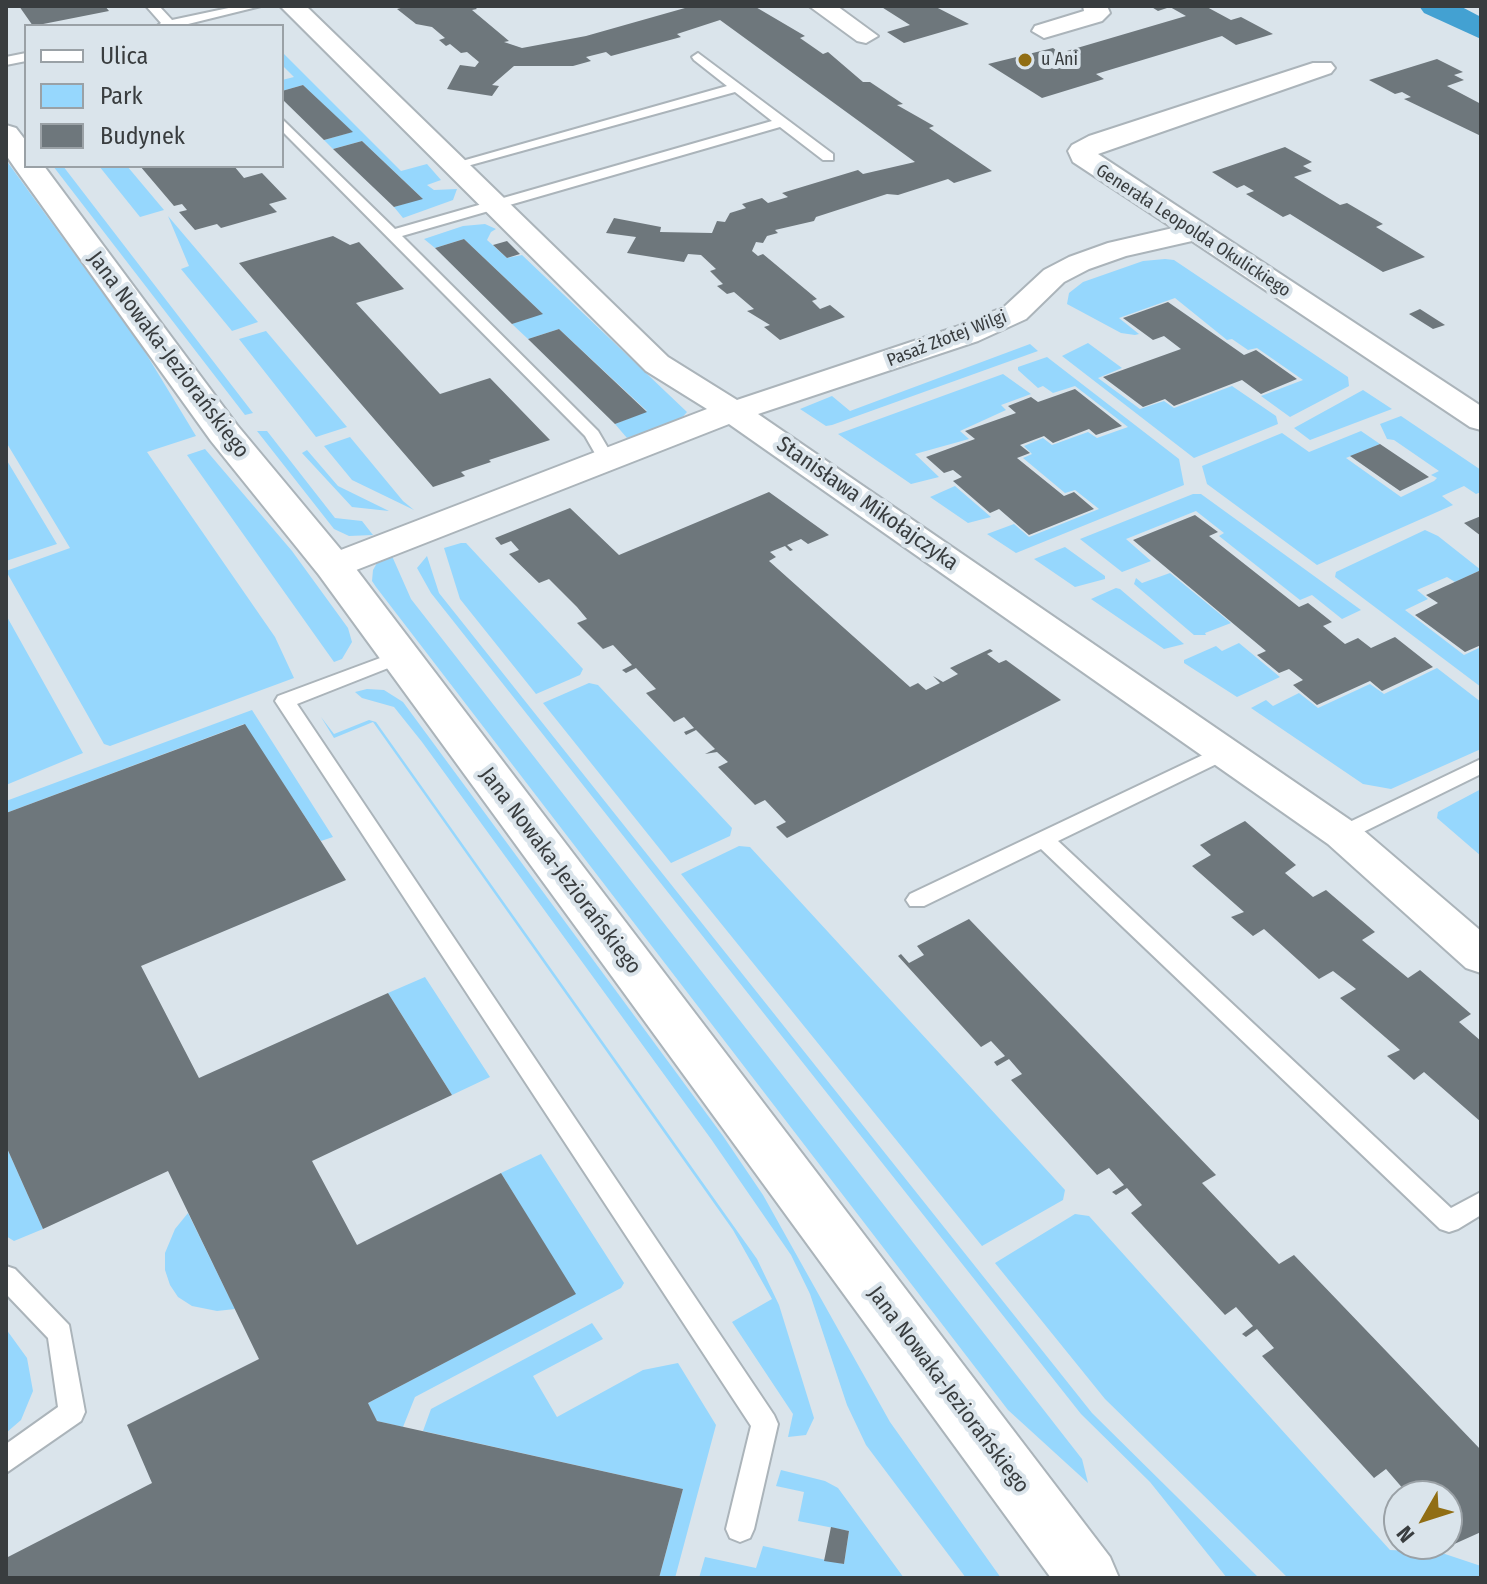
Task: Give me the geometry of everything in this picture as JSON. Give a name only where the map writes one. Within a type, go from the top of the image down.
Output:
[{"type":"street","name":"Stanisława Mikołajczyka","points":[[292,6],[657,364],[732,411],[1342,834],[1481,956]]},
{"type":"street","points":[[821,6],[866,36]]},
{"type":"street","points":[[1044,31],[1093,16],[1098,13],[1095,6]]},
{"type":"street","name":"Generała Leopolda Okulickiego","points":[[1322,68],[1099,142],[1082,151],[1089,163],[1481,420]]},
{"type":"street","name":"Jana Nowaka-Jeziorańskiego","points":[[6,134],[24,159]]},
{"type":"street","name":"Jana Nowaka-Jeziorańskiego","points":[[31,168],[224,433],[333,566],[1088,1578]]},
{"type":"street","name":"Pasaż Złotej Wilgi","points":[[333,566],[732,411],[778,400],[967,334],[1015,313],[1054,276],[1079,263],[1118,249],[1195,232]]},
{"type":"lane","points":[[152,6],[166,24]]},
{"type":"lane","points":[[175,24],[232,8],[255,6]]},
{"type":"lane","points":[[698,57],[828,157]]},
{"type":"lane","points":[[455,165],[737,87]]},
{"type":"lane","points":[[392,234],[782,122]]},
{"type":"lane","points":[[284,125],[592,434],[607,460]]},
{"type":"lane","points":[[399,657],[285,701],[765,1424],[740,1529]]},
{"type":"lane","points":[[917,900],[1226,751]]},
{"type":"lane","points":[[1342,834],[1481,766]]},
{"type":"lane","points":[[1044,839],[1449,1222],[1481,1202]]},
{"type":"lane","points":[[6,1277],[60,1333],[72,1412],[6,1460]]},
{"type":"green space","points":[[284,54],[401,171],[427,164],[441,180],[427,185],[434,190],[457,189],[453,200],[403,218],[394,207],[422,198],[362,141],[333,149],[324,140],[352,132],[303,85],[284,90],[284,80],[294,77],[284,67]]},
{"type":"green space","points":[[6,160],[142,347],[196,436],[147,452],[275,637],[294,678],[110,746],[104,744],[6,571],[70,548],[6,442]]},
{"type":"green space","points":[[55,168],[65,168],[253,413],[245,415]]},
{"type":"green space","points":[[101,168],[129,168],[164,210],[140,217]]},
{"type":"green space","points":[[168,216],[258,322],[232,331],[181,269],[189,266]]},
{"type":"green space","points":[[485,224],[496,229],[487,240],[507,258],[522,255],[687,412],[680,420],[627,438],[615,424],[647,411],[559,329],[528,339],[512,324],[542,313],[464,239],[435,248],[424,239],[463,226]]},
{"type":"green space","points":[[1174,260],[1348,377],[1349,386],[1290,417],[1261,396],[1303,380],[1257,348],[1248,350],[1232,339],[1227,340],[1175,298],[1119,318],[1139,334],[1135,335],[1121,333],[1067,304],[1069,293],[1083,282],[1143,261]]},
{"type":"green space","points":[[266,331],[347,427],[316,437],[239,339]]},
{"type":"green space","points":[[1088,343],[1122,368],[1098,378],[1140,409],[1164,401],[1174,408],[1232,386],[1276,416],[1278,424],[1194,458],[1062,356]]},
{"type":"green space","points":[[1030,344],[1038,351],[832,425],[826,426],[800,409],[832,396],[850,411]]},
{"type":"green space","points":[[1047,357],[1179,459],[1184,485],[1016,553],[987,534],[1014,524],[1029,537],[1099,509],[1075,490],[1065,493],[1023,458],[1032,454],[1024,446],[1043,438],[1052,445],[1088,432],[1097,438],[1128,427],[1075,386],[1053,393],[1043,386],[1038,388],[1018,370],[1018,367]]},
{"type":"green space","points":[[1003,374],[1031,394],[1001,405],[1006,410],[960,431],[969,439],[915,454],[939,477],[911,484],[838,434]]},
{"type":"green space","points":[[1363,390],[1392,409],[1310,440],[1294,428]]},
{"type":"green space","points":[[1401,416],[1481,470],[1481,492],[1476,494],[1464,486],[1442,496],[1453,505],[1317,565],[1207,484],[1202,466],[1282,433],[1309,452],[1361,431],[1380,444],[1346,458],[1401,497],[1434,481],[1437,478],[1431,475],[1439,471],[1394,440],[1387,439],[1380,424]]},
{"type":"green space","points":[[257,431],[267,431],[335,518],[362,521],[373,535],[349,536],[334,529]]},
{"type":"green space","points":[[350,437],[414,510],[352,480],[324,446]]},
{"type":"green space","points":[[205,449],[292,551],[348,628],[352,642],[342,659],[334,662],[187,455]]},
{"type":"green space","points":[[307,450],[338,486],[389,511],[352,507],[302,453]]},
{"type":"green space","points":[[6,459],[57,544],[6,561]]},
{"type":"green space","points":[[955,486],[991,517],[968,523],[930,497]]},
{"type":"green space","points":[[1193,494],[1201,494],[1361,610],[1342,619],[1312,595],[1300,600],[1219,536],[1224,533],[1196,511],[1126,539],[1151,561],[1122,572],[1080,539]]},
{"type":"green space","points":[[1425,530],[1438,536],[1481,570],[1455,582],[1447,577],[1417,590],[1428,599],[1405,610],[1464,655],[1481,647],[1481,687],[1335,577],[1336,572]]},
{"type":"green space","points":[[466,543],[583,669],[580,675],[536,694],[460,599],[444,548]]},
{"type":"green space","points":[[1065,547],[1105,579],[1075,587],[1034,559]]},
{"type":"green space","points":[[392,556],[411,599],[1082,1459],[1088,1483],[1008,1410],[376,587],[372,581],[373,570],[377,563]]},
{"type":"green space","points":[[427,556],[439,593],[1092,1413],[1259,1578],[1227,1578],[1150,1482],[1081,1414],[431,593],[417,568]]},
{"type":"green space","points":[[1170,573],[1231,623],[1206,635],[1194,635],[1134,584],[1136,578],[1142,583]]},
{"type":"green space","points":[[1116,588],[1184,644],[1164,649],[1091,599]]},
{"type":"green space","points":[[6,615],[83,753],[6,785]]},
{"type":"green space","points":[[1239,643],[1280,677],[1237,697],[1184,663],[1184,660],[1216,646],[1222,651]]},
{"type":"green space","points":[[1437,668],[1481,702],[1481,749],[1391,789],[1363,784],[1251,708],[1266,700],[1273,706],[1299,693],[1318,708],[1370,684],[1384,694]]},
{"type":"green space","points":[[589,683],[598,685],[732,828],[730,836],[671,863],[543,703]]},
{"type":"green space","points":[[384,690],[403,702],[723,1136],[763,1195],[890,1422],[1001,1578],[966,1578],[866,1445],[847,1405],[810,1294],[791,1255],[711,1139],[422,742],[394,707],[362,698],[355,692]]},
{"type":"green space","points":[[252,710],[333,837],[321,841],[244,724],[6,813],[6,801]]},
{"type":"green space","points":[[321,717],[334,734],[369,720],[376,722],[757,1259],[779,1305],[814,1418],[806,1435],[788,1437],[793,1414],[732,1322],[772,1299],[733,1230],[373,722],[334,738]]},
{"type":"green space","points":[[1481,789],[1481,856],[1437,818],[1438,812]]},
{"type":"green space","points":[[739,846],[750,847],[1065,1190],[1063,1200],[982,1246],[681,874]]},
{"type":"green space","points":[[425,977],[490,1077],[452,1095],[388,993]]},
{"type":"green space","points":[[6,1146],[43,1229],[14,1241],[6,1236]]},
{"type":"green space","points":[[541,1154],[624,1283],[621,1288],[415,1397],[403,1427],[377,1421],[368,1403],[575,1294],[501,1173]]},
{"type":"green space","points":[[188,1213],[235,1309],[217,1311],[192,1306],[178,1297],[170,1285],[165,1270],[165,1253],[175,1229]]},
{"type":"green space","points":[[1075,1214],[1089,1216],[1383,1542],[1383,1560],[1463,1560],[1481,1566],[1481,1578],[1288,1578],[1105,1399],[995,1263]]},
{"type":"green space","points":[[592,1323],[603,1339],[533,1376],[557,1417],[643,1370],[678,1363],[716,1425],[675,1578],[659,1578],[683,1489],[423,1431],[431,1409]]},
{"type":"green space","points":[[6,1329],[27,1358],[33,1391],[21,1420],[6,1433]]},
{"type":"green space","points":[[781,1470],[825,1481],[838,1488],[904,1578],[699,1578],[705,1557],[756,1568],[763,1546],[844,1564],[849,1531],[798,1521],[804,1492],[776,1486]]},
{"type":"building","points":[[19,6],[105,6],[109,11],[43,24],[32,24]]},
{"type":"building","points":[[408,6],[474,6],[477,9],[472,10],[509,41],[504,42],[522,48],[586,36],[692,6],[754,6],[805,36],[800,38],[823,54],[828,52],[863,82],[870,82],[903,104],[897,105],[934,126],[929,128],[992,171],[954,183],[948,179],[898,195],[887,194],[816,217],[814,221],[775,230],[778,233],[767,236],[763,243],[756,242],[752,251],[758,256],[763,254],[817,299],[812,301],[820,309],[830,305],[845,317],[780,340],[764,327],[770,325],[747,311],[754,309],[734,292],[727,294],[717,286],[723,284],[710,271],[716,269],[701,255],[688,254],[684,262],[627,253],[636,237],[606,233],[614,218],[661,227],[660,232],[712,233],[717,221],[725,222],[730,213],[746,208],[742,204],[762,198],[768,203],[788,197],[782,193],[858,170],[863,174],[915,162],[720,20],[677,34],[681,37],[611,56],[606,52],[586,57],[591,61],[573,66],[514,66],[492,85],[499,86],[492,96],[447,89],[460,65],[475,67],[479,62],[467,52],[461,53],[450,44],[446,46],[439,40],[445,38],[432,27],[416,24],[397,9]]},
{"type":"building","points":[[880,6],[934,6],[969,24],[904,43],[887,32],[910,25]]},
{"type":"building","points":[[1150,6],[1205,6],[1231,20],[1241,17],[1273,34],[1236,45],[1222,36],[1096,74],[1104,79],[1042,98],[988,64],[1053,48],[1060,53],[1186,16],[1170,7],[1158,11]]},
{"type":"building","points":[[1437,59],[1463,72],[1454,75],[1464,80],[1447,86],[1481,104],[1481,136],[1404,99],[1411,97],[1402,92],[1395,94],[1369,80]]},
{"type":"building","points":[[303,85],[353,132],[324,140],[284,101],[284,90]]},
{"type":"building","points":[[362,141],[423,199],[394,207],[333,149]]},
{"type":"building","points":[[1285,147],[1312,162],[1303,166],[1312,171],[1294,177],[1340,205],[1347,203],[1383,224],[1376,227],[1425,257],[1383,272],[1290,214],[1283,217],[1246,194],[1254,191],[1244,185],[1237,188],[1212,172]]},
{"type":"building","points":[[142,168],[236,168],[244,178],[262,173],[287,199],[269,204],[277,212],[221,228],[217,224],[195,230],[179,212],[187,210],[182,204],[174,206]]},
{"type":"building","points":[[333,236],[350,245],[359,242],[404,289],[356,303],[440,394],[490,378],[550,440],[489,460],[491,462],[461,472],[465,476],[433,487],[239,263]]},
{"type":"building","points":[[464,239],[543,314],[512,324],[435,248]]},
{"type":"building","points":[[507,241],[520,254],[507,258],[493,245]]},
{"type":"building","points":[[1168,302],[1244,355],[1256,350],[1297,379],[1261,394],[1242,380],[1174,406],[1165,399],[1143,407],[1103,377],[1181,349],[1164,336],[1153,340],[1123,318]]},
{"type":"building","points":[[1420,309],[1445,325],[1433,329],[1409,314]]},
{"type":"building","points":[[559,329],[647,412],[615,424],[528,339]]},
{"type":"building","points":[[1075,389],[1122,426],[1096,435],[1089,429],[1053,443],[1044,436],[1020,445],[1030,453],[1017,458],[1064,496],[1074,492],[1094,509],[1029,535],[999,509],[990,513],[953,481],[962,477],[953,470],[944,473],[926,457],[975,439],[965,431],[1016,413],[1008,406],[1031,397],[1038,402]]},
{"type":"building","points":[[1380,444],[1429,477],[1400,491],[1350,456]]},
{"type":"building","points":[[769,492],[829,535],[808,544],[801,539],[787,545],[793,550],[790,551],[785,546],[770,552],[776,557],[769,561],[910,687],[918,683],[926,690],[940,683],[933,676],[943,682],[958,674],[950,668],[990,649],[993,651],[987,654],[999,663],[1006,660],[1061,700],[787,838],[776,827],[786,822],[765,800],[755,805],[718,767],[728,762],[717,752],[705,754],[715,749],[696,730],[686,735],[684,732],[694,728],[684,717],[674,722],[646,693],[656,689],[636,668],[626,673],[622,670],[632,665],[613,645],[603,649],[577,623],[587,619],[577,607],[549,579],[539,583],[509,554],[519,550],[511,541],[501,545],[495,538],[570,508],[619,555]]},
{"type":"building","points":[[1195,515],[1218,532],[1209,536],[1299,607],[1308,603],[1332,622],[1323,626],[1345,644],[1358,638],[1371,648],[1395,637],[1433,667],[1382,691],[1370,681],[1317,705],[1293,685],[1303,680],[1289,669],[1279,673],[1257,655],[1266,651],[1133,540]]},
{"type":"building","points":[[1481,516],[1481,536],[1464,523]]},
{"type":"building","points":[[1481,570],[1481,645],[1465,652],[1415,615],[1438,603],[1426,595]]},
{"type":"building","points":[[245,724],[346,880],[141,966],[199,1078],[388,993],[452,1095],[312,1161],[357,1245],[501,1173],[576,1294],[368,1403],[377,1421],[683,1489],[659,1578],[6,1578],[6,1558],[152,1483],[127,1425],[259,1359],[168,1171],[43,1229],[6,1146],[6,813]]},
{"type":"building","points":[[1245,821],[1296,865],[1285,873],[1313,897],[1326,890],[1375,932],[1362,940],[1408,978],[1420,970],[1471,1014],[1459,1022],[1481,1041],[1481,1122],[1424,1072],[1414,1080],[1387,1056],[1400,1050],[1340,998],[1356,989],[1333,971],[1319,979],[1264,929],[1253,936],[1231,917],[1244,912],[1192,866],[1211,855],[1200,845]]},
{"type":"building","points":[[969,919],[1216,1175],[1202,1183],[1279,1264],[1294,1255],[1481,1450],[1481,1532],[1463,1540],[1463,1480],[1396,1480],[1386,1469],[1374,1478],[1262,1356],[1274,1348],[1257,1329],[1246,1337],[1242,1334],[1253,1326],[1236,1307],[1225,1315],[1131,1213],[1142,1205],[1127,1188],[1116,1195],[1112,1192],[1124,1185],[1109,1168],[1097,1175],[1011,1080],[1022,1074],[1009,1059],[997,1066],[994,1062],[1005,1056],[991,1041],[981,1047],[898,956],[901,954],[909,963],[924,955],[917,946]]},
{"type":"building","points":[[831,1527],[849,1531],[844,1564],[824,1561]]},
{"type":"waterway","points":[[1435,6],[1481,29]]},
{"type":"place","name":"u Ani","points":[[1025,60]]}]
